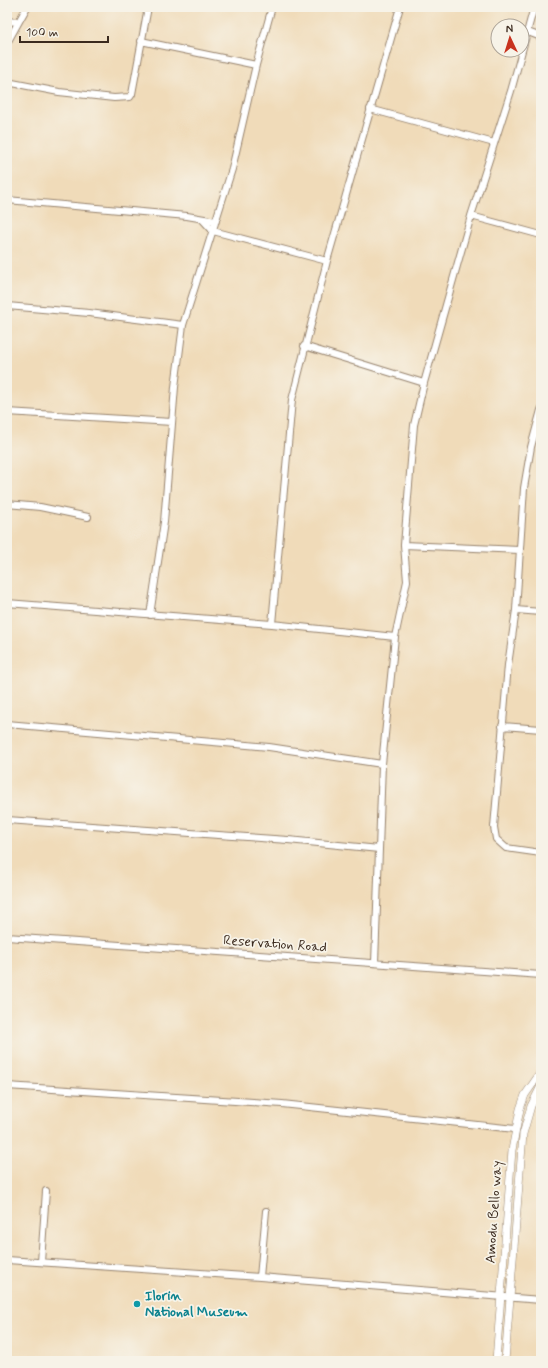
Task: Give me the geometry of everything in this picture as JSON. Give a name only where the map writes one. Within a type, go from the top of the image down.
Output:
[{"type":"main road","name":"Amodu Bello way","points":[[496,1361],[512,1150],[515,1129],[525,1095],[541,1072]]},
{"type":"main road","name":"Amodu Bello way","points":[[504,1361],[523,1134],[531,1106],[541,1086]]},
{"type":"street","points":[[7,43],[27,7]]},
{"type":"street","points":[[7,82],[59,92],[126,99],[130,98],[148,7]]},
{"type":"street","points":[[150,615],[164,522],[174,387],[183,325],[232,169],[256,64],[272,7]]},
{"type":"street","points":[[272,624],[292,400],[304,346],[327,261],[400,7]]},
{"type":"street","points":[[530,24],[534,7]]},
{"type":"street","points":[[7,21],[18,22]]},
{"type":"street","points":[[530,33],[541,37]]},
{"type":"street","points":[[141,40],[256,64]]},
{"type":"street","points":[[375,963],[382,764],[395,637],[407,581],[404,545],[414,425],[424,383],[472,216],[520,58]]},
{"type":"street","points":[[370,109],[494,143]]},
{"type":"street","points":[[7,200],[202,218],[216,221]]},
{"type":"street","points":[[472,216],[541,235]]},
{"type":"street","points":[[202,218],[213,231],[327,261]]},
{"type":"street","points":[[7,306],[89,313],[183,325]]},
{"type":"street","points":[[304,346],[424,383]]},
{"type":"street","points":[[541,410],[526,473],[519,550],[516,610],[512,631],[502,726],[494,827],[496,839],[500,845],[506,848],[541,853]]},
{"type":"street","points":[[7,412],[172,422]]},
{"type":"street","points":[[7,504],[40,507],[88,517]]},
{"type":"street","points":[[404,545],[519,550]]},
{"type":"street","points":[[7,602],[272,624],[395,637]]},
{"type":"street","points":[[516,610],[541,612]]},
{"type":"street","points":[[7,724],[269,748],[382,764]]},
{"type":"street","points":[[502,726],[541,729]]},
{"type":"street","points":[[7,820],[288,840],[379,849]]},
{"type":"street","name":"Reservation Road","points":[[7,937],[541,975]]},
{"type":"street","points":[[7,1086],[282,1104],[515,1129]]},
{"type":"street","points":[[41,1262],[46,1191]]},
{"type":"street","points":[[260,1278],[266,1211]]},
{"type":"street","points":[[7,1260],[541,1300]]},
{"type":"place","name":"Ilorin National Museum","points":[[137,1304]]}]
